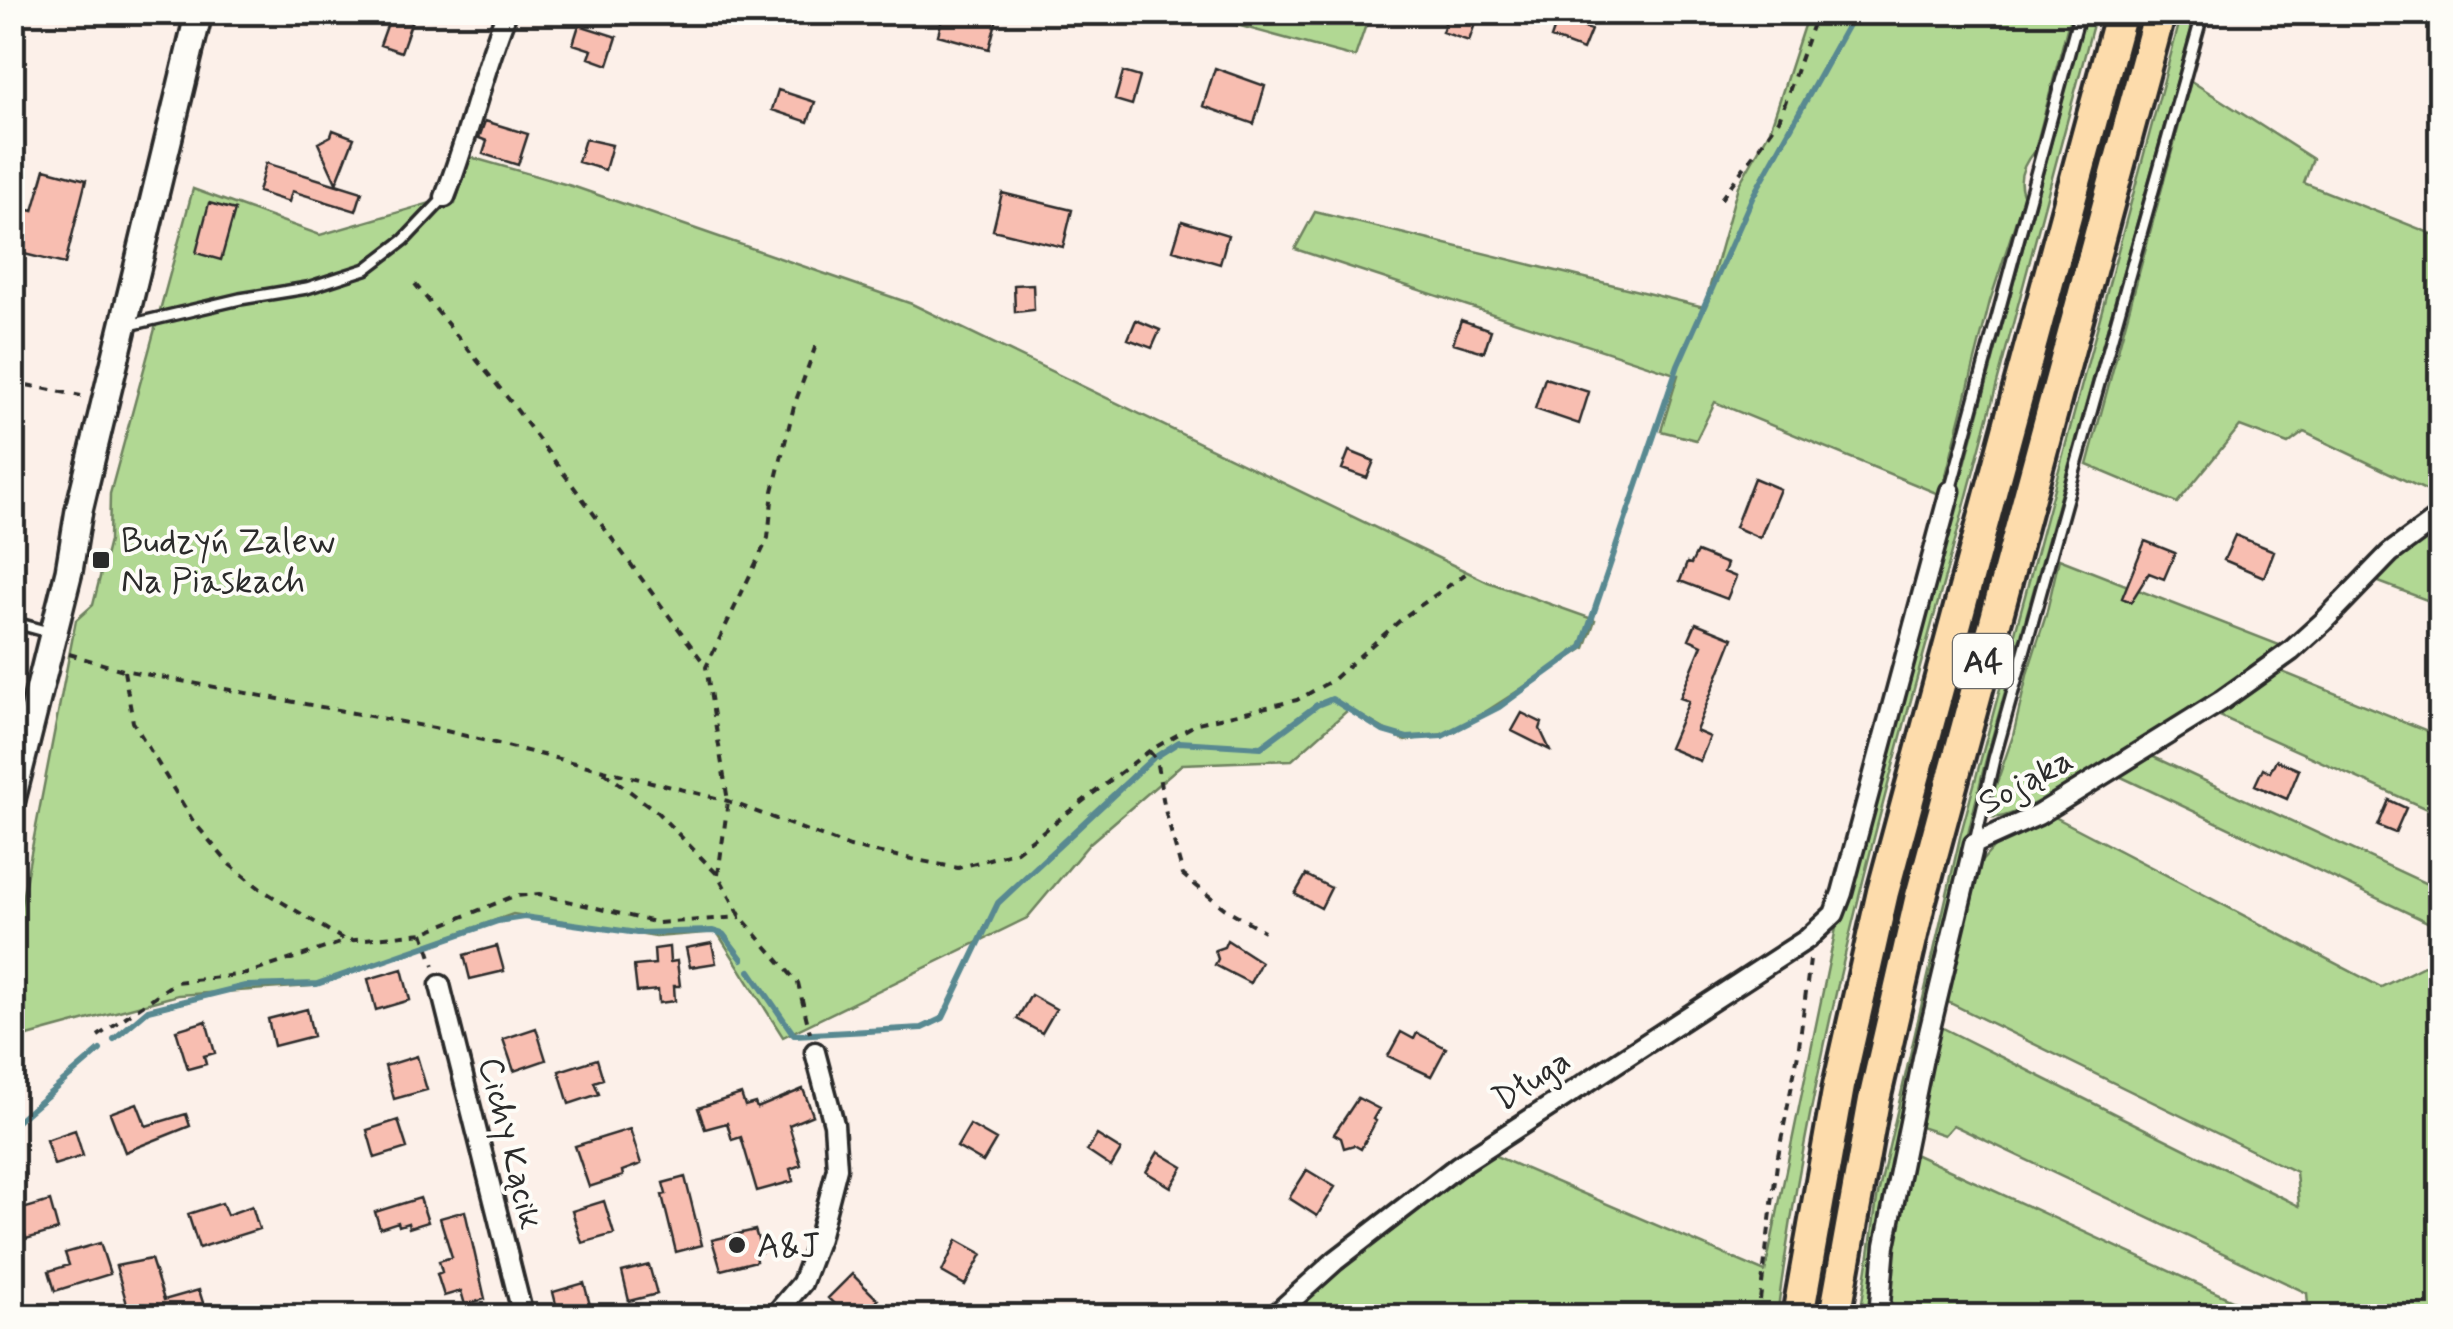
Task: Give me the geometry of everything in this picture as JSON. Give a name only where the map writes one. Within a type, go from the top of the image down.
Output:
[{"type":"highway","name":"A4","points":[[1798,1316],[1839,1086],[1883,892],[2121,12]]},
{"type":"highway","name":"A4","points":[[1836,1316],[1867,1134],[1920,900],[2160,12]]},
{"type":"main road","points":[[12,799],[199,12]]},
{"type":"street","points":[[445,197],[460,160],[489,56],[507,12]]},
{"type":"street","name":"Długa","points":[[1274,1316],[1335,1261],[1458,1166],[1807,939],[1834,914],[1856,849],[1950,490]]},
{"type":"street","name":"Sojąka","points":[[1879,1316],[1885,1245],[1923,1058],[1974,844],[2038,815],[2221,701],[2291,651],[2390,552],[2440,516]]},
{"type":"street","name":"Cichy Kącik","points":[[440,985],[523,1316]]},
{"type":"street","points":[[774,1316],[802,1284],[838,1168],[834,1124],[815,1052]]},
{"type":"lane","points":[[1950,490],[2080,12]]},
{"type":"lane","points":[[1974,844],[1994,759],[2202,12]]},
{"type":"lane","points":[[122,327],[306,288],[366,269],[404,240],[445,197]]},
{"type":"lane","points":[[12,622],[52,641]]},
{"type":"path","points":[[1721,199],[1780,120],[1817,12]]},
{"type":"path","points":[[415,284],[510,402],[706,667],[728,801],[718,875]]},
{"type":"path","points":[[706,667],[768,538],[773,491],[816,344]]},
{"type":"path","points":[[12,382],[105,401]]},
{"type":"path","points":[[52,641],[123,670],[374,715],[728,801],[850,847],[958,868],[1017,852],[1149,750],[1198,723],[1297,700],[1331,681],[1404,618],[1470,570]]},
{"type":"path","points":[[123,670],[133,722],[193,820],[229,864],[262,890],[346,941]]},
{"type":"path","points":[[1149,750],[1156,759],[1183,875],[1224,908],[1264,931]]},
{"type":"path","points":[[600,769],[656,811],[718,875],[741,916],[798,982],[810,1030]]},
{"type":"path","points":[[98,1036],[176,982],[246,974],[346,941],[424,934],[514,896],[539,894],[658,923],[741,916]]},
{"type":"path","points":[[424,934],[431,955]]},
{"type":"path","points":[[1758,1316],[1778,1156],[1810,974],[1807,939]]},
{"type":"green space","points":[[1370,12],[1355,57],[1192,13]]},
{"type":"green space","points":[[1808,13],[2071,13],[2035,150],[2022,172],[2024,196],[1990,301],[1941,495],[1715,402],[1696,440],[1661,431],[1678,375],[1295,249],[1315,212],[1704,307],[1738,186],[1770,130]]},
{"type":"green space","points":[[2086,13],[2096,13],[1900,741],[1828,1027],[1791,1219],[1777,1316],[1290,1316],[1394,1224],[1491,1154],[1765,1272],[1836,928],[1850,893]]},
{"type":"green space","points":[[2182,13],[2196,13],[1985,763],[1902,1111],[1883,1204],[1870,1316],[1860,1316],[1877,1199],[1961,833]]},
{"type":"green space","points":[[2191,81],[2313,159],[2304,183],[2440,237],[2440,497],[2304,432],[2288,444],[2240,426],[2177,503],[2087,465]]},
{"type":"green space","points":[[470,157],[575,187],[912,304],[1488,582],[1595,620],[1585,648],[1454,732],[1405,741],[1349,709],[1292,760],[1182,764],[1090,843],[1027,918],[783,1037],[717,932],[656,937],[513,914],[311,986],[178,995],[13,1040],[13,946],[76,620],[93,605],[109,541],[110,494],[193,189],[320,235],[434,202],[455,204]]},
{"type":"green space","points":[[2440,521],[2440,605],[2376,581]]},
{"type":"green space","points":[[2059,559],[2282,646],[2087,774],[2012,813],[1992,817],[1989,805],[2013,736]]},
{"type":"green space","points":[[2275,669],[2440,736],[2440,815],[2213,713]]},
{"type":"green space","points":[[2147,754],[2440,890],[2440,928],[2115,774]]},
{"type":"green space","points":[[2051,815],[2381,987],[2440,958],[2440,1316],[2309,1316],[2307,1293],[1953,1125],[1944,1135],[1917,1126],[1937,1025],[2299,1206],[2296,1172],[1942,999],[1981,862],[2001,839]]},
{"type":"green space","points":[[1910,1152],[2267,1316],[1887,1316],[1884,1287]]},
{"type":"building","points":[[392,12],[415,12],[401,52],[380,45]]},
{"type":"building","points":[[944,12],[979,12],[997,18],[989,49],[938,35]]},
{"type":"building","points":[[1449,12],[1479,12],[1469,41],[1442,32]]},
{"type":"building","points":[[1558,18],[1591,30],[1583,50],[1551,38]]},
{"type":"building","points":[[579,25],[617,37],[608,65],[589,58],[592,50],[573,44]]},
{"type":"building","points":[[1215,68],[1265,86],[1254,124],[1203,106]]},
{"type":"building","points":[[1123,72],[1140,77],[1132,105],[1115,100]]},
{"type":"building","points":[[778,90],[815,102],[808,122],[772,110]]},
{"type":"building","points":[[485,121],[528,134],[518,165],[483,154],[487,141],[479,138]]},
{"type":"building","points":[[333,130],[354,138],[336,183],[318,143],[331,136]]},
{"type":"building","points":[[585,139],[612,145],[605,170],[578,162]]},
{"type":"building","points":[[266,163],[362,192],[356,211],[292,191],[289,202],[258,192]]},
{"type":"building","points":[[45,169],[86,180],[65,264],[12,251],[12,206],[33,211]]},
{"type":"building","points":[[1002,193],[1072,210],[1063,247],[993,230]]},
{"type":"building","points":[[209,203],[235,210],[221,260],[196,253]]},
{"type":"building","points":[[1182,221],[1228,235],[1220,264],[1173,250]]},
{"type":"building","points":[[1033,284],[1034,310],[1015,312],[1014,285]]},
{"type":"building","points":[[1136,320],[1160,330],[1152,348],[1128,339]]},
{"type":"building","points":[[1461,320],[1491,330],[1484,352],[1453,343]]},
{"type":"building","points":[[1545,378],[1589,392],[1579,424],[1535,409]]},
{"type":"building","points":[[1349,451],[1374,461],[1367,478],[1342,469]]},
{"type":"building","points":[[1754,478],[1780,489],[1760,538],[1735,527]]},
{"type":"building","points":[[2235,535],[2274,551],[2264,577],[2224,560]]},
{"type":"building","points":[[2145,541],[2175,553],[2164,579],[2149,573],[2131,602],[2122,598]]},
{"type":"building","points":[[1697,552],[1727,564],[1724,572],[1736,577],[1727,599],[1680,581],[1687,563],[1691,564]]},
{"type":"building","points":[[1696,623],[1733,638],[1696,731],[1710,737],[1700,761],[1669,748],[1689,701],[1680,698],[1702,645],[1689,639]]},
{"type":"building","points":[[1522,713],[1542,723],[1540,729],[1550,750],[1512,731]]},
{"type":"building","points":[[2276,760],[2299,770],[2287,799],[2255,785],[2263,768],[2270,772]]},
{"type":"building","points":[[2389,800],[2406,808],[2395,833],[2378,826]]},
{"type":"building","points":[[1306,875],[1331,888],[1321,908],[1295,894]]},
{"type":"building","points":[[1227,940],[1261,962],[1250,983],[1215,965],[1215,950],[1224,947]]},
{"type":"building","points":[[712,943],[716,963],[690,967],[686,948]]},
{"type":"building","points":[[497,946],[504,971],[470,979],[464,955]]},
{"type":"building","points":[[669,947],[670,962],[677,961],[680,986],[674,986],[675,1001],[659,1003],[658,990],[637,992],[634,966],[655,964],[654,949]]},
{"type":"building","points":[[402,969],[410,1000],[376,1010],[368,979]]},
{"type":"building","points":[[1031,995],[1056,1009],[1042,1033],[1017,1019]]},
{"type":"building","points":[[307,1009],[313,1036],[274,1046],[268,1019]]},
{"type":"building","points":[[206,1021],[215,1053],[204,1056],[206,1064],[188,1069],[176,1030]]},
{"type":"building","points":[[536,1028],[546,1060],[514,1071],[503,1039]]},
{"type":"building","points":[[1401,1032],[1414,1039],[1417,1033],[1446,1048],[1431,1076],[1388,1056]]},
{"type":"building","points":[[417,1056],[427,1090],[394,1099],[385,1066]]},
{"type":"building","points":[[597,1059],[603,1079],[594,1082],[599,1094],[569,1104],[559,1071]]},
{"type":"building","points":[[803,1089],[813,1115],[789,1125],[801,1165],[790,1169],[793,1181],[757,1191],[741,1137],[732,1140],[727,1123],[705,1129],[698,1108],[741,1094],[745,1106],[755,1103],[757,1108]]},
{"type":"building","points":[[1358,1098],[1379,1109],[1373,1119],[1376,1121],[1361,1149],[1354,1145],[1344,1148],[1341,1138],[1334,1134]]},
{"type":"building","points":[[137,1103],[146,1126],[186,1114],[190,1126],[125,1152],[110,1113]]},
{"type":"building","points":[[398,1120],[407,1148],[375,1158],[367,1130]]},
{"type":"building","points":[[970,1125],[996,1140],[983,1162],[957,1147]]},
{"type":"building","points":[[630,1129],[641,1164],[622,1171],[623,1176],[589,1187],[575,1146]]},
{"type":"building","points":[[75,1130],[83,1156],[54,1165],[46,1140]]},
{"type":"building","points":[[1097,1135],[1121,1150],[1111,1167],[1087,1151]]},
{"type":"building","points":[[1158,1152],[1183,1167],[1171,1187],[1146,1172]]},
{"type":"building","points":[[1307,1170],[1335,1187],[1317,1216],[1289,1198]]},
{"type":"building","points":[[685,1177],[702,1245],[676,1252],[662,1195],[666,1194],[663,1183]]},
{"type":"building","points":[[420,1198],[428,1222],[409,1228],[408,1223],[399,1226],[398,1222],[380,1228],[375,1212]]},
{"type":"building","points":[[50,1201],[58,1230],[26,1239],[19,1210]]},
{"type":"building","points":[[604,1201],[614,1234],[582,1243],[572,1211]]},
{"type":"building","points":[[222,1203],[227,1215],[252,1206],[259,1229],[199,1248],[188,1214]]},
{"type":"building","points":[[465,1211],[485,1299],[465,1305],[461,1291],[444,1296],[437,1274],[442,1272],[439,1261],[452,1257],[440,1218]]},
{"type":"building","name":"A&J","points":[[755,1230],[762,1252],[755,1254],[756,1261],[721,1270],[712,1240]]},
{"type":"building","points":[[957,1240],[982,1254],[965,1285],[942,1272]]},
{"type":"building","points":[[100,1243],[110,1274],[55,1291],[49,1271],[69,1265],[65,1253]]},
{"type":"building","points":[[151,1259],[164,1300],[199,1290],[205,1309],[193,1312],[194,1316],[125,1316],[124,1312],[129,1311],[116,1266]]},
{"type":"building","points":[[649,1265],[657,1294],[629,1301],[622,1272]]},
{"type":"building","points":[[852,1274],[878,1300],[861,1316],[846,1316],[828,1298]]},
{"type":"building","points":[[584,1283],[593,1316],[559,1316],[553,1292]]},
{"type":"waterway","points":[[1157,756],[1179,742],[1261,747],[1317,705],[1332,699],[1383,731],[1407,738],[1442,736],[1499,707],[1582,647],[1678,365],[1753,196],[1855,12]]},
{"type":"waterway","points":[[750,971],[794,1035],[922,1028],[943,1018],[998,903],[1153,758]]},
{"type":"waterway","points":[[114,1039],[148,1010],[245,986],[317,984],[498,921],[524,917],[637,933],[713,931],[723,934],[742,959]]},
{"type":"waterway","points":[[12,1126],[100,1050]]},
{"type":"place","name":"Budzyń Zalew Na Piaskach","points":[[101,560]]},
{"type":"place","name":"A&J","points":[[737,1245]]}]
